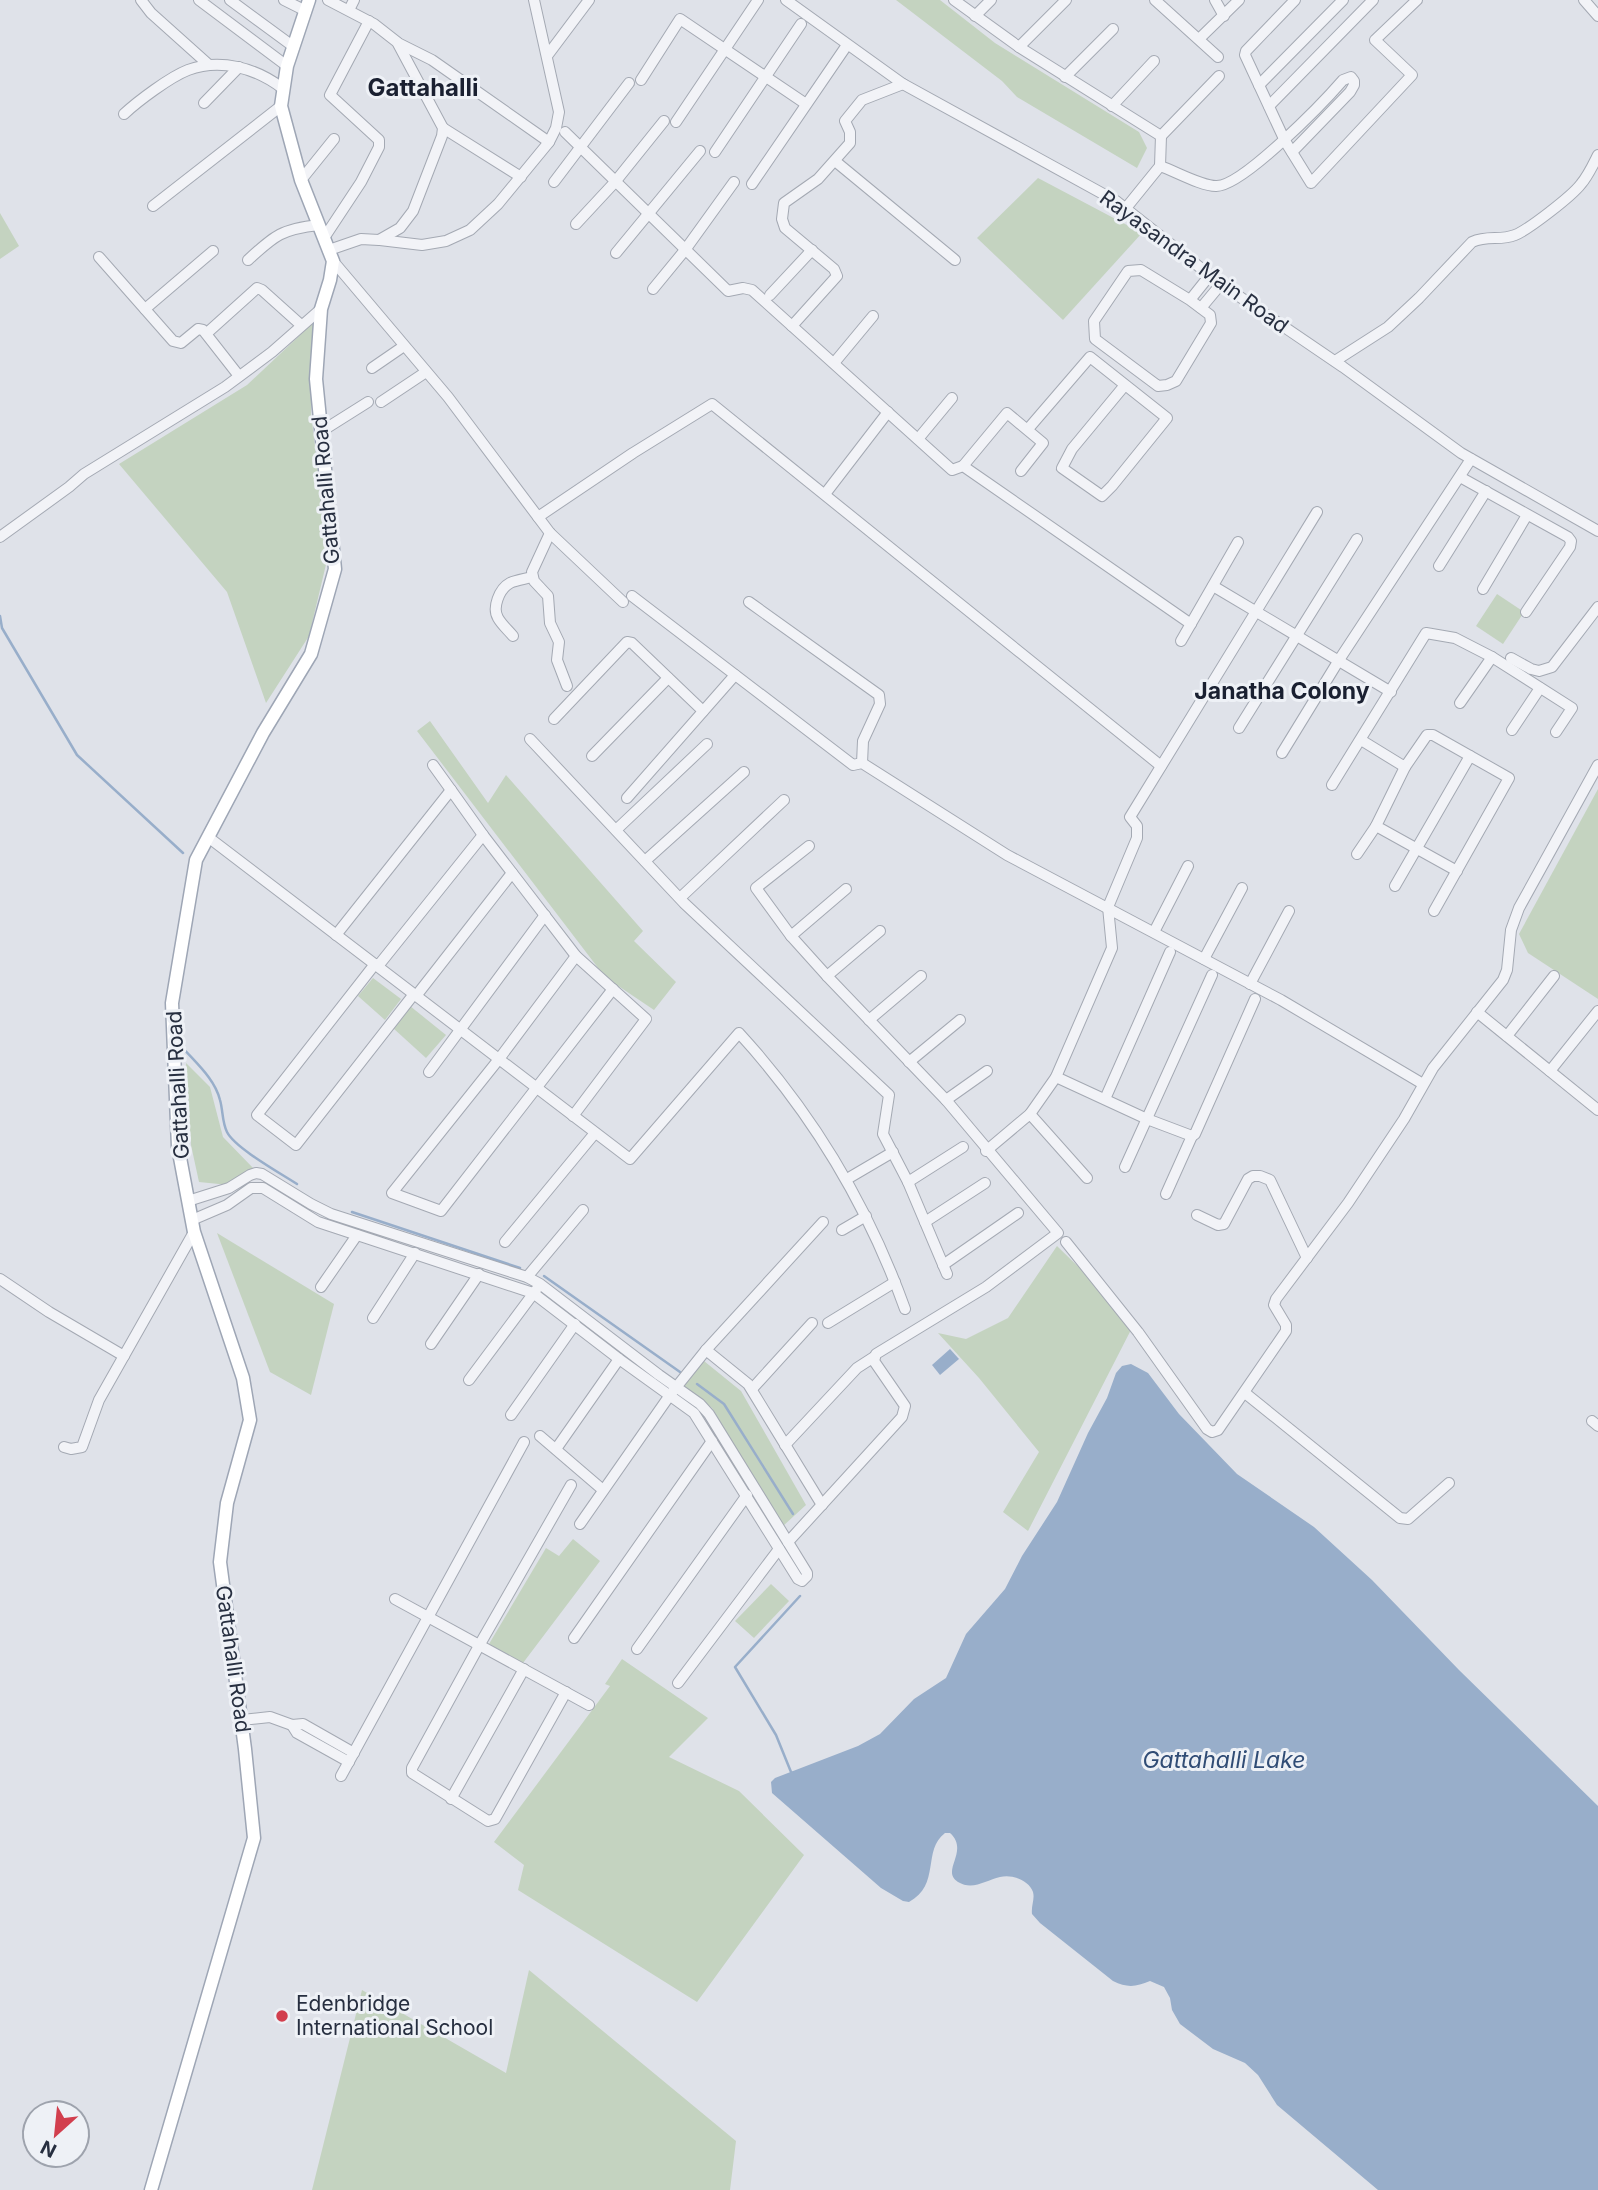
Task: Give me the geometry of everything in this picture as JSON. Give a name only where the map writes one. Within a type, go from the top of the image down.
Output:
[{"type":"main road","points":[[307,5],[287,66],[281,106],[301,180],[326,244]]},
{"type":"main road","name":"Gattahalli Road","points":[[151,2190],[254,1838],[242,1720],[220,1562],[227,1503],[250,1420],[243,1378],[193,1226],[188,1201],[178,1147],[172,1003],[197,860],[263,733],[311,654],[335,569],[316,379],[321,309],[330,280],[326,244]]},
{"type":"street","points":[[141,0],[151,13],[209,65]]},
{"type":"street","points":[[199,0],[287,66]]},
{"type":"street","points":[[230,0],[294,47]]},
{"type":"street","points":[[284,0],[307,5]]},
{"type":"street","points":[[328,0],[351,5],[397,42],[432,60],[549,142]]},
{"type":"street","points":[[248,260],[267,242],[288,229],[326,244],[361,239],[422,245],[446,241],[470,230],[498,204],[521,177],[549,142],[556,128],[559,112],[534,0]]},
{"type":"street","points":[[547,56],[589,0]]},
{"type":"street","points":[[676,122],[758,0]]},
{"type":"street","name":"Rayasandra Main Road","points":[[786,0],[903,84],[1126,208],[1221,284],[1335,361],[1471,459],[1598,531]]},
{"type":"street","points":[[954,0],[1019,47],[1161,136]]},
{"type":"street","points":[[975,16],[991,0]]},
{"type":"street","points":[[1019,47],[1066,0]]},
{"type":"street","points":[[1154,0],[1218,57]]},
{"type":"street","points":[[1215,0],[1224,16]]},
{"type":"street","points":[[1199,39],[1239,0]]},
{"type":"street","points":[[1296,0],[1245,55],[1285,141],[1311,183],[1412,75],[1376,40],[1417,0]]},
{"type":"street","points":[[1259,85],[1343,0]]},
{"type":"street","points":[[1269,106],[1373,0]]},
{"type":"street","points":[[1584,0],[1598,16]]},
{"type":"street","points":[[642,80],[680,19],[806,104]]},
{"type":"street","points":[[326,244],[379,147],[379,140],[330,95],[369,21]]},
{"type":"street","points":[[715,152],[801,24]]},
{"type":"street","points":[[1065,77],[1113,29]]},
{"type":"street","points":[[397,42],[443,128],[521,177]]},
{"type":"street","points":[[752,184],[847,45]]},
{"type":"street","points":[[1112,106],[1154,61]]},
{"type":"street","points":[[124,114],[187,70],[209,65],[251,69],[282,88]]},
{"type":"street","points":[[204,103],[239,67]]},
{"type":"street","points":[[1126,208],[1160,166],[1161,136],[1219,76]]},
{"type":"street","points":[[1160,166],[1217,187],[1226,184],[1285,141],[1343,80],[1351,77],[1354,85],[1350,92],[1292,152]]},
{"type":"street","points":[[554,182],[629,83]]},
{"type":"street","points":[[792,326],[837,276],[834,269],[785,228],[782,219],[784,203],[818,179],[850,143],[850,132],[845,121],[862,100],[903,84]]},
{"type":"street","points":[[153,206],[281,106]]},
{"type":"street","points":[[576,224],[664,121]]},
{"type":"street","points":[[379,240],[400,228],[413,211],[443,128]]},
{"type":"street","points":[[565,132],[728,291],[743,288],[752,290],[952,470],[963,466],[1007,413],[1042,443],[1021,471]]},
{"type":"street","points":[[301,180],[334,139]]},
{"type":"street","points":[[616,253],[700,151]]},
{"type":"street","points":[[1335,361],[1388,327],[1472,242],[1483,237],[1502,239],[1519,234],[1574,192],[1583,183],[1598,155]]},
{"type":"street","points":[[835,161],[955,260]]},
{"type":"street","points":[[653,289],[734,182]]},
{"type":"street","points":[[326,244],[550,533],[627,599],[735,675],[849,763],[862,763],[1007,855],[1250,984],[1423,1084]]},
{"type":"street","points":[[145,309],[213,250]]},
{"type":"street","points":[[770,295],[812,250]]},
{"type":"street","points":[[99,257],[173,341],[181,343],[198,329],[207,333],[239,376]]},
{"type":"street","points":[[1134,269],[1141,270],[1201,308],[1210,315],[1211,323],[1176,381],[1167,385],[1158,386],[1095,339],[1094,321],[1128,271],[1134,269]]},
{"type":"street","points":[[1190,300],[1210,275]]},
{"type":"street","points":[[1201,308],[1221,284]]},
{"type":"street","points":[[207,333],[257,288],[300,325]]},
{"type":"street","points":[[0,537],[84,474],[225,387],[272,352],[321,309]]},
{"type":"street","points":[[834,363],[873,316]]},
{"type":"street","points":[[372,368],[404,346]]},
{"type":"street","points":[[1028,429],[1090,357],[1167,418],[1101,496],[1062,468],[1072,449],[1125,385]]},
{"type":"street","points":[[381,402],[426,372]]},
{"type":"street","points":[[918,439],[952,398]]},
{"type":"street","points":[[321,431],[368,402]]},
{"type":"street","points":[[538,517],[712,404],[1161,766]]},
{"type":"street","points":[[825,494],[888,412]]},
{"type":"street","points":[[1282,753],[1339,660],[1471,459]]},
{"type":"street","points":[[963,466],[1191,624]]},
{"type":"street","points":[[1460,477],[1571,541],[1570,547],[1526,612]]},
{"type":"street","points":[[1439,566],[1486,491]]},
{"type":"street","points":[[986,1150],[1030,1114],[1056,1077],[1112,948],[1108,907],[1137,838],[1137,826],[1130,817],[1317,512]]},
{"type":"street","points":[[1483,589],[1527,515]]},
{"type":"street","points":[[550,533],[532,577],[548,596],[550,623],[559,642],[557,660],[567,686]]},
{"type":"street","points":[[1239,728],[1357,539]]},
{"type":"street","points":[[1181,641],[1238,542]]},
{"type":"street","points":[[513,636],[499,621],[496,605],[505,587],[512,582],[532,577]]},
{"type":"street","points":[[1213,586],[1391,692]]},
{"type":"street","points":[[749,602],[879,695],[880,704],[863,741],[862,763]]},
{"type":"street","points":[[1511,658],[1539,671],[1552,667],[1598,607]]},
{"type":"street","points":[[1332,785],[1426,633],[1455,638],[1492,657],[1572,708],[1556,732]]},
{"type":"street","points":[[554,719],[627,642],[632,643],[703,711]]},
{"type":"street","points":[[1460,703],[1492,657]]},
{"type":"street","points":[[627,798],[735,675]]},
{"type":"street","points":[[592,756],[668,678]]},
{"type":"street","points":[[1512,730],[1541,688]]},
{"type":"street","points":[[1357,854],[1376,826],[1405,767],[1427,736],[1433,735],[1509,778],[1434,911]]},
{"type":"street","points":[[530,739],[680,898],[889,1095],[883,1134],[908,1182],[945,1269],[1018,1213]]},
{"type":"street","points":[[1361,740],[1405,767]]},
{"type":"street","points":[[616,830],[707,744]]},
{"type":"street","points":[[1395,886],[1470,756]]},
{"type":"street","points":[[433,765],[576,956],[646,1019],[573,1116]]},
{"type":"street","points":[[1066,1242],[1138,1332],[1207,1429],[1212,1432],[1218,1430],[1283,1337],[1286,1325],[1276,1310],[1276,1299],[1348,1203],[1404,1119],[1433,1068],[1503,980],[1507,970],[1511,930],[1519,908],[1598,765]]},
{"type":"street","points":[[645,861],[744,772]]},
{"type":"street","points":[[336,935],[451,790]]},
{"type":"street","points":[[680,898],[784,800]]},
{"type":"street","points":[[1376,826],[1457,871]]},
{"type":"street","points":[[483,835],[257,1115],[296,1145],[512,873]]},
{"type":"street","points":[[208,837],[630,1159],[739,1033],[799,1105],[847,1180],[866,1216],[905,1309]]},
{"type":"street","points":[[785,1445],[857,1368],[986,1287],[1058,1233],[946,1100],[791,936],[756,888],[809,846]]},
{"type":"street","points":[[1154,932],[1188,866]]},
{"type":"street","points":[[1204,959],[1242,888]]},
{"type":"street","points":[[791,936],[846,889]]},
{"type":"street","points":[[1250,984],[1289,911]]},
{"type":"street","points":[[429,1072],[545,915]]},
{"type":"street","points":[[827,976],[880,932]]},
{"type":"street","points":[[1105,1100],[1170,952]]},
{"type":"street","points":[[576,956],[499,1059],[392,1193],[441,1211],[613,989]]},
{"type":"street","points":[[1125,1167],[1212,975]]},
{"type":"street","points":[[869,1020],[921,976]]},
{"type":"street","points":[[1507,1036],[1554,976]]},
{"type":"street","points":[[1166,1194],[1255,999]]},
{"type":"street","points":[[1477,1012],[1596,1104]]},
{"type":"street","points":[[1550,1071],[1598,1012]]},
{"type":"street","points":[[909,1062],[960,1020]]},
{"type":"street","points":[[946,1100],[987,1071]]},
{"type":"street","points":[[1056,1077],[1147,1119],[1192,1136]]},
{"type":"street","points":[[1030,1114],[1087,1178]]},
{"type":"street","points":[[505,1242],[595,1133]]},
{"type":"street","points":[[908,1182],[963,1147]]},
{"type":"street","points":[[847,1180],[892,1152]]},
{"type":"street","points":[[64,1447],[71,1450],[82,1447],[99,1400],[193,1226],[256,1187],[272,1193],[318,1222],[479,1274],[537,1288],[673,1391],[694,1413],[798,1579],[805,1580],[807,1573],[701,1404],[673,1391],[619,1359],[575,1324],[537,1288],[527,1278],[331,1214],[262,1174],[250,1175],[229,1188],[188,1201]]},
{"type":"street","points":[[1197,1215],[1218,1226],[1224,1224],[1248,1179],[1253,1175],[1266,1178],[1270,1180],[1307,1258]]},
{"type":"street","points":[[925,1222],[985,1183]]},
{"type":"street","points":[[527,1278],[583,1210]]},
{"type":"street","points":[[842,1230],[866,1216]]},
{"type":"street","points":[[580,1524],[673,1391],[706,1350],[823,1222]]},
{"type":"street","points":[[321,1287],[357,1235]]},
{"type":"street","points":[[373,1318],[415,1253]]},
{"type":"street","points":[[431,1344],[479,1274]]},
{"type":"street","points":[[0,1279],[49,1312],[124,1356]]},
{"type":"street","points":[[828,1323],[895,1282]]},
{"type":"street","points":[[470,1380],[537,1288]]},
{"type":"street","points":[[752,1389],[812,1323]]},
{"type":"street","points":[[511,1415],[575,1324]]},
{"type":"street","points":[[706,1350],[752,1389],[821,1506]]},
{"type":"street","points":[[788,1542],[905,1412],[905,1406],[874,1361],[874,1357]]},
{"type":"street","points":[[555,1449],[619,1359]]},
{"type":"street","points":[[1244,1393],[1400,1518],[1408,1519],[1449,1483]]},
{"type":"street","points":[[540,1436],[603,1490]]},
{"type":"street","points":[[574,1638],[712,1441]]},
{"type":"street","points":[[341,1776],[524,1442]]},
{"type":"street","points":[[566,1692],[495,1819],[488,1821],[412,1773],[412,1768],[480,1644],[571,1485]]},
{"type":"street","points":[[637,1649],[747,1496]]},
{"type":"street","points":[[678,1683],[779,1549]]},
{"type":"street","points":[[395,1599],[589,1705]]},
{"type":"street","points":[[451,1799],[524,1669]]},
{"type":"street","points":[[242,1720],[270,1717],[292,1725],[298,1733],[351,1757]]},
{"type":"green space","points":[[896,0],[940,0],[995,43],[1139,132],[1147,148],[1137,168],[1017,97],[1002,81]]},
{"type":"green space","points":[[1038,178],[1142,233],[1063,320],[977,238]]},
{"type":"green space","points":[[0,213],[19,246],[0,259]]},
{"type":"green space","points":[[315,321],[311,413],[328,556],[309,636],[266,703],[227,592],[119,464],[247,385]]},
{"type":"green space","points":[[1497,594],[1524,612],[1503,644],[1476,626]]},
{"type":"green space","points":[[430,721],[488,803],[506,775],[643,931],[634,941],[676,982],[654,1010],[605,977],[417,731]]},
{"type":"green space","points":[[1598,789],[1598,999],[1528,953],[1519,934]]},
{"type":"green space","points":[[373,978],[401,999],[385,1020],[358,996]]},
{"type":"green space","points":[[410,1006],[446,1035],[426,1058],[393,1028]]},
{"type":"green space","points":[[186,1063],[210,1087],[223,1137],[253,1168],[229,1185],[199,1182],[191,1145]]},
{"type":"green space","points":[[217,1233],[334,1304],[311,1395],[270,1372]]},
{"type":"green space","points":[[1057,1246],[1135,1322],[1028,1531],[1003,1512],[1039,1452],[979,1378],[938,1333],[966,1339],[1008,1318]]},
{"type":"green space","points":[[704,1361],[741,1391],[806,1505],[783,1526],[712,1408],[683,1387]]},
{"type":"green space","points":[[573,1539],[600,1561],[523,1663],[489,1644],[546,1548],[559,1556]]},
{"type":"green space","points":[[771,1584],[789,1601],[754,1638],[735,1621]]},
{"type":"green space","points":[[622,1659],[708,1718],[669,1757],[739,1791],[804,1855],[697,2002],[518,1890],[524,1865],[494,1842],[610,1686],[605,1684]]},
{"type":"green space","points":[[529,1970],[736,2141],[730,2190],[312,2190],[362,1990],[506,2073]]},
{"type":"water","points":[[950,1349],[959,1359],[940,1375],[932,1365]]},
{"type":"water","name":"Gattahalli Lake","points":[[1131,1364],[1148,1373],[1179,1414],[1237,1474],[1314,1527],[1372,1580],[1459,1670],[1598,1806],[1598,2190],[1378,2190],[1277,2105],[1258,2075],[1245,2063],[1213,2049],[1180,2024],[1164,1987],[1150,1981],[1132,1986],[1113,1981],[1040,1923],[1032,1914],[1033,1892],[1024,1881],[1005,1876],[974,1885],[958,1882],[952,1872],[957,1847],[950,1833],[945,1833],[934,1849],[925,1886],[919,1895],[909,1902],[903,1901],[881,1888],[772,1793],[771,1782],[775,1778],[858,1746],[880,1734],[914,1699],[946,1678],[966,1634],[1005,1589],[1022,1556],[1057,1502],[1107,1398],[1116,1373],[1122,1366]]},
{"type":"waterway","points":[[0,616],[2,628],[77,755],[183,853]]},
{"type":"waterway","points":[[182,1047],[218,1092],[225,1128],[232,1138],[259,1160],[297,1184]]},
{"type":"waterway","points":[[352,1212],[520,1268]]},
{"type":"waterway","points":[[544,1276],[680,1372]]},
{"type":"waterway","points":[[697,1384],[724,1404],[793,1514]]},
{"type":"waterway","points":[[793,1773],[776,1735],[735,1667],[800,1596]]},
{"type":"place","name":"Edenbridge International School","points":[[282,2016]]},
{"type":"district","name":"Gattahalli","points":[[423,88]]},
{"type":"district","name":"Janatha Colony","points":[[1282,691]]}]
